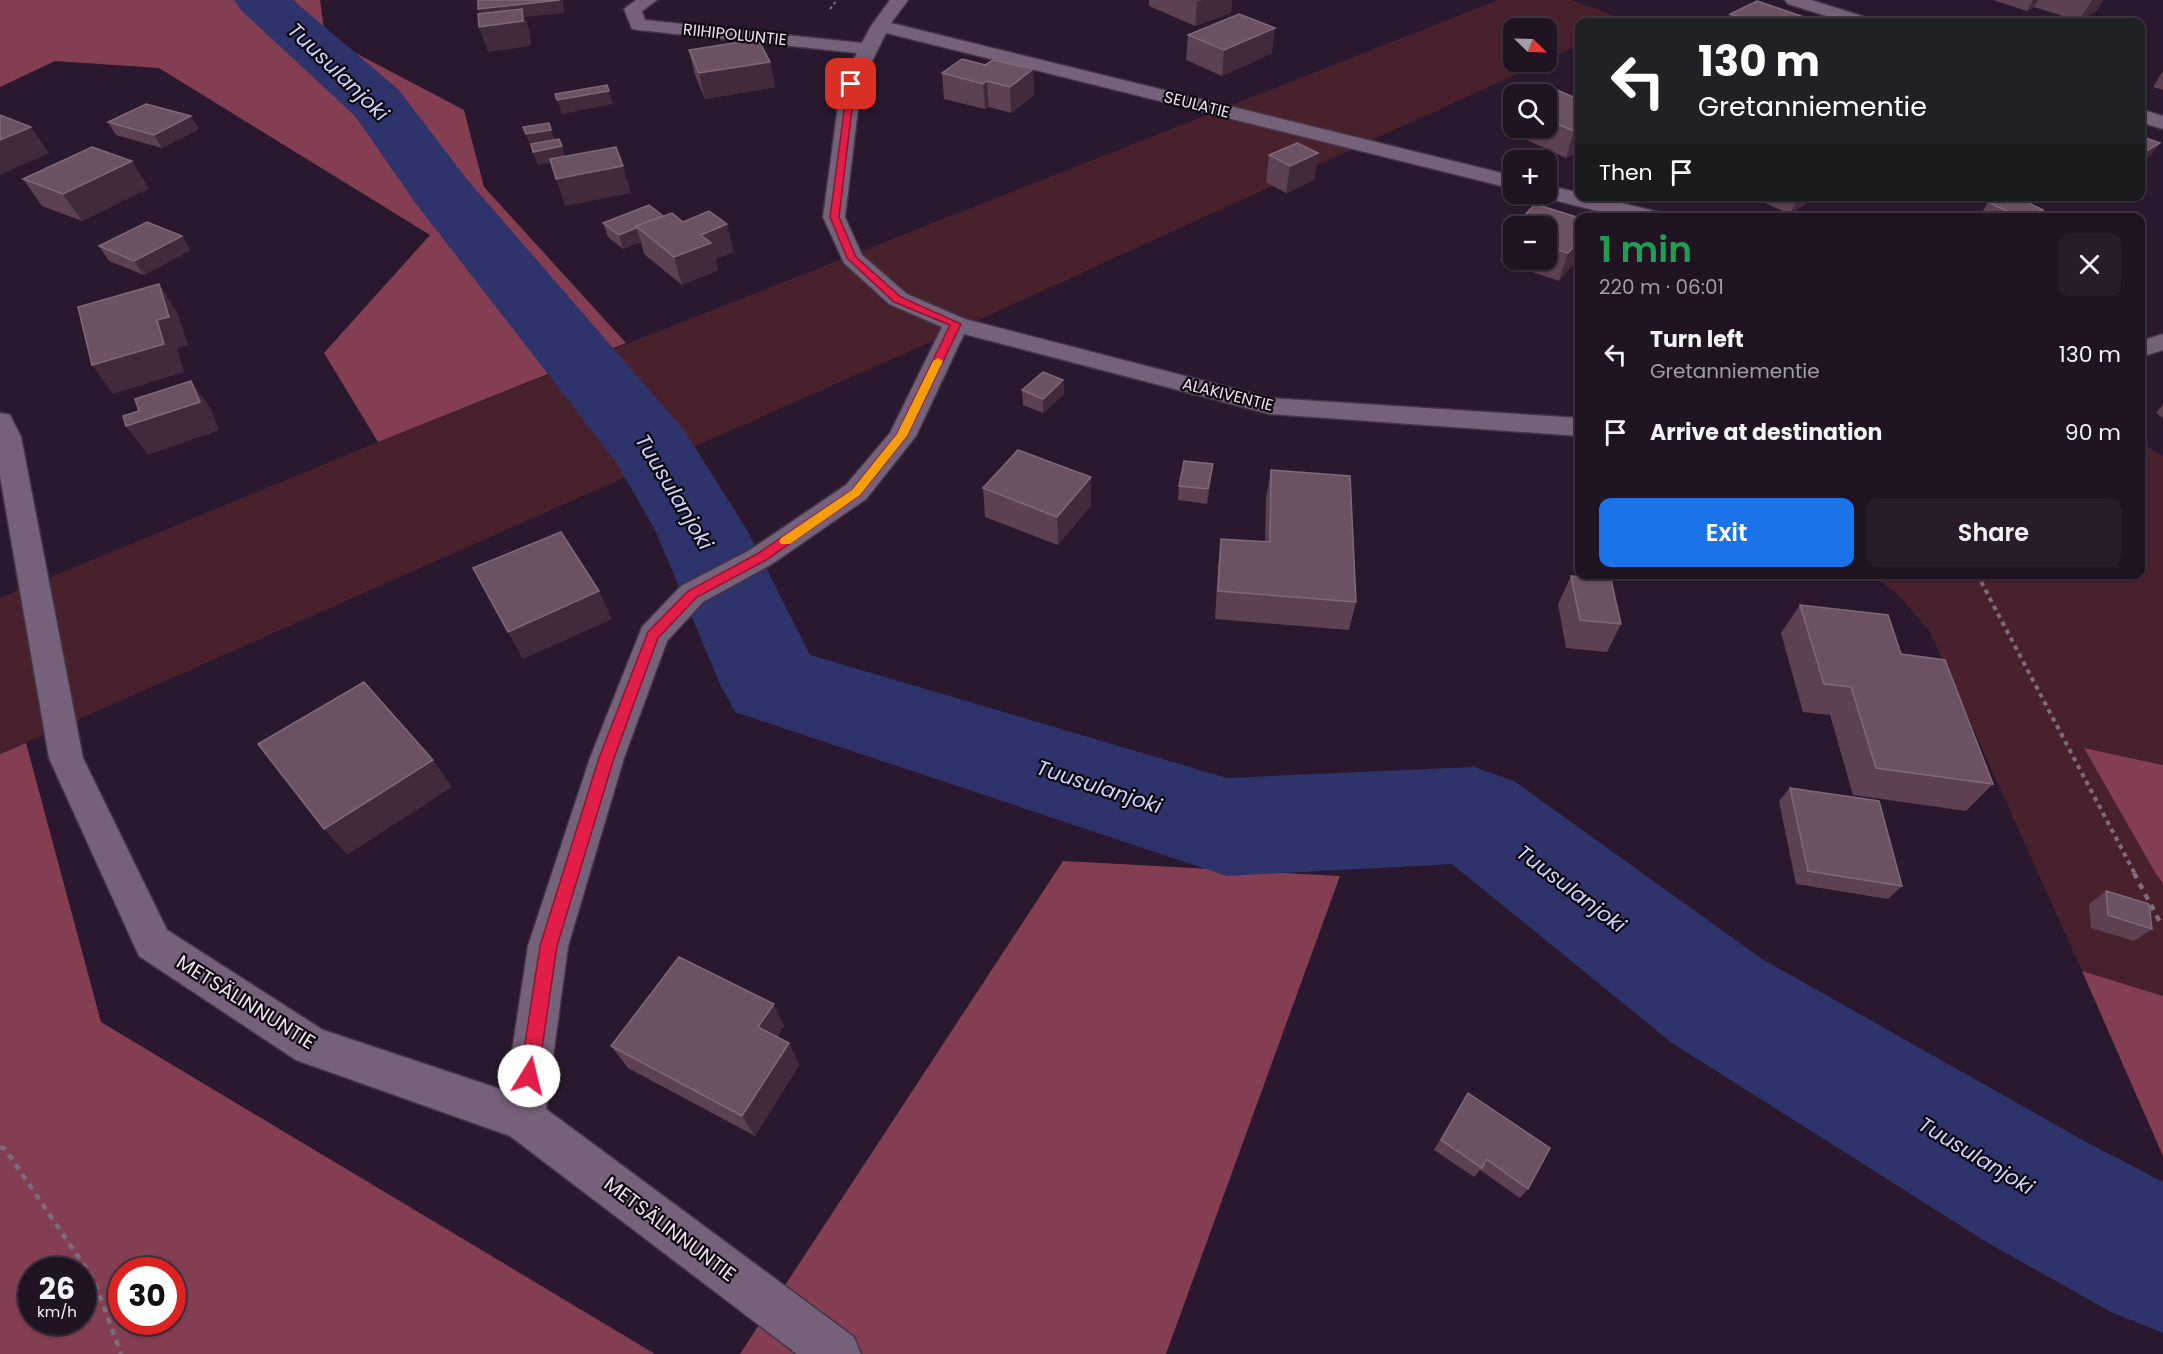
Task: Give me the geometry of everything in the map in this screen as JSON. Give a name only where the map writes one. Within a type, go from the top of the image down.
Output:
[{"type":"street","name":"RIIHIPOLUNTIE","points":[[648,0],[633,9],[638,25],[867,49]]},
{"type":"street","name":"ALAKIVENTIE","points":[[899,0],[880,26],[851,84],[834,217],[852,258],[898,299],[956,324],[1270,406],[1575,427]]},
{"type":"street","points":[[1794,0],[1850,18]]},
{"type":"street","name":"SEULATIE","points":[[880,26],[1503,180]]},
{"type":"street","points":[[2145,117],[2163,123]]},
{"type":"street","points":[[1557,194],[1575,198]]},
{"type":"street","points":[[1586,201],[1634,213]]},
{"type":"street","points":[[523,1119],[548,946],[607,758],[652,635],[692,594],[761,557],[856,492],[902,436],[956,324]]},
{"type":"street","points":[[2145,348],[2163,342]]},
{"type":"street","name":"METSÄLINNUNTIE","points":[[0,421],[6,437],[66,758],[153,943],[311,1046],[523,1119],[837,1354]]},
{"type":"path","points":[[1980,579],[2162,926]]},
{"type":"path","points":[[0,1147],[5,1149],[94,1280],[121,1354]]},
{"type":"shaded area","points":[[0,0],[320,0],[325,37],[464,110],[484,187],[626,343],[378,442],[324,353],[430,235],[159,68],[55,61],[0,87]]},
{"type":"shaded area","points":[[1498,0],[1571,0],[1620,18],[1575,18],[1575,47],[1557,55],[1557,18],[1503,18],[1503,72],[1521,72],[935,340],[0,754],[0,598],[378,442]]},
{"type":"shaded area","points":[[2145,445],[2163,456],[2163,765],[2085,748],[2163,883],[2163,996],[2082,971],[1929,630],[1896,593],[1877,579],[2145,579]]},
{"type":"shaded area","points":[[26,743],[101,1022],[655,1354],[0,1354],[0,754]]},
{"type":"shaded area","points":[[2084,748],[2163,765],[2163,883],[2156,874]]},
{"type":"shaded area","points":[[1063,861],[1340,876],[1166,1354],[740,1354]]},
{"type":"shaded area","points":[[2082,971],[2163,996],[2163,1156]]},
{"type":"building","points":[[478,0],[560,0],[478,9]]},
{"type":"building","points":[[1757,1],[1807,18],[1742,18],[1730,14]]},
{"type":"building","points":[[522,9],[523,21],[479,27],[478,14]]},
{"type":"building","points":[[1239,14],[1275,28],[1224,50],[1188,35]]},
{"type":"building","points":[[758,39],[770,62],[699,73],[689,50]]},
{"type":"building","points":[[962,59],[985,65],[993,60],[1033,69],[1010,87],[987,81],[983,84],[942,73]]},
{"type":"building","points":[[607,85],[609,91],[557,100],[555,94]]},
{"type":"building","points":[[1557,90],[1575,98],[1574,131],[1557,124]]},
{"type":"building","points":[[146,104],[191,116],[154,135],[108,122]]},
{"type":"building","points":[[0,115],[31,127],[0,140]]},
{"type":"building","points":[[549,123],[551,130],[526,134],[523,127]]},
{"type":"building","points":[[2145,138],[2160,143],[2145,152]]},
{"type":"building","points":[[559,139],[562,146],[533,152],[531,144]]},
{"type":"building","points":[[1297,143],[1318,153],[1290,166],[1269,155]]},
{"type":"building","points":[[92,147],[132,161],[63,194],[23,179]]},
{"type":"building","points":[[616,147],[623,166],[556,179],[550,159]]},
{"type":"building","points":[[2025,201],[2043,210],[2036,213],[2011,213],[1988,202]]},
{"type":"building","points":[[1535,204],[1575,216],[1575,245],[1568,253],[1557,250],[1557,216],[1524,216]]},
{"type":"building","points":[[649,205],[663,216],[619,235],[603,223]]},
{"type":"building","points":[[709,211],[727,224],[701,235],[711,243],[674,257],[636,226],[672,213],[683,222]]},
{"type":"building","points":[[147,222],[182,236],[134,261],[99,246]]},
{"type":"building","points":[[159,284],[169,317],[157,320],[164,344],[92,365],[78,307]]},
{"type":"building","points":[[1043,372],[1063,380],[1043,399],[1022,390]]},
{"type":"building","points":[[191,381],[200,402],[126,426],[123,416],[139,411],[135,399]]},
{"type":"building","points":[[1018,450],[1091,477],[1057,517],[983,488]]},
{"type":"building","points":[[1184,461],[1213,464],[1208,489],[1179,486]]},
{"type":"building","points":[[1271,470],[1350,476],[1356,602],[1218,591],[1221,539],[1270,542]]},
{"type":"building","points":[[561,532],[599,591],[508,632],[473,568]]},
{"type":"building","points":[[1571,576],[1575,576],[1575,579],[1611,580],[1621,624],[1580,620]]},
{"type":"building","points":[[1800,605],[1888,615],[1901,654],[1945,660],[1993,784],[1876,768],[1851,687],[1824,684]]},
{"type":"building","points":[[364,682],[433,760],[324,829],[258,744]]},
{"type":"building","points":[[1790,788],[1879,801],[1902,886],[1808,871]]},
{"type":"building","points":[[2106,891],[2149,904],[2152,929],[2108,915]]},
{"type":"building","points":[[679,957],[774,1004],[758,1027],[789,1043],[742,1116],[611,1046]]},
{"type":"building","points":[[1468,1093],[1550,1148],[1528,1189],[1486,1159],[1482,1168],[1441,1140]]},
{"type":"waterway","name":"Tuusulanjoki","points":[[261,0],[377,103],[441,191],[653,450],[701,530],[772,684],[1227,827],[1474,815],[1717,1001],[2038,1193],[2163,1260]]},
{"type":"slow traffic","points":[[785,541],[856,492],[902,436],[938,361]]},
{"type":"route","points":[[529,1076],[548,946],[607,758],[652,635],[692,594],[761,557],[856,492],[902,436],[956,324],[898,299],[852,258],[834,217],[851,84]]}]
